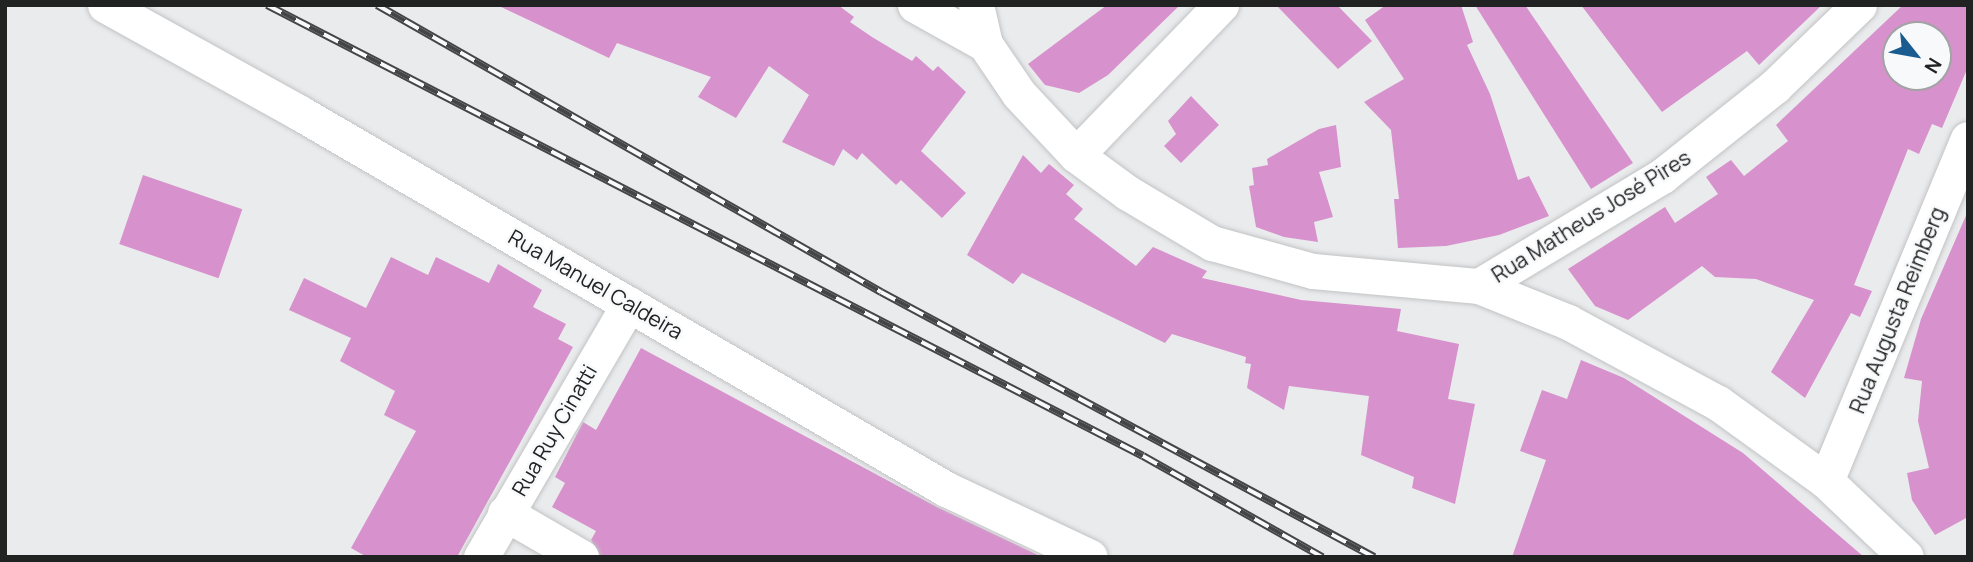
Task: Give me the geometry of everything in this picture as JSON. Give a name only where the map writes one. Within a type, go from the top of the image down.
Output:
[{"type":"street","name":"Rua Manuel Caldeira","points":[[105,5],[629,303],[946,489],[1090,557]]},
{"type":"street","points":[[915,5],[985,44]]},
{"type":"street","points":[[976,5],[985,44],[1019,94],[1076,155],[1128,193],[1212,243],[1312,271],[1479,286],[1568,322],[1672,376],[1826,481],[1906,557]]},
{"type":"street","points":[[1076,155],[1220,5]]},
{"type":"street","name":"Rua Matheus José Pires","points":[[1479,286],[1662,176],[1775,86],[1859,5]]},
{"type":"street","name":"Rua Augusta Reimberg","points":[[1826,481],[1968,139]]},
{"type":"street","name":"Rua Ruy Cinatti","points":[[481,557],[629,303]]},
{"type":"street","points":[[505,513],[581,557]]},
{"type":"building","points":[[497,5],[838,5],[854,17],[850,22],[872,37],[912,61],[916,56],[933,71],[938,66],[966,92],[921,151],[966,193],[942,218],[901,180],[896,185],[862,153],[857,160],[843,149],[834,166],[782,142],[809,95],[769,66],[736,118],[698,97],[711,77],[617,43],[609,58]]},
{"type":"building","points":[[1107,5],[1180,5],[1108,75],[1079,93],[1045,85],[1028,64]]},
{"type":"building","points":[[1276,5],[1337,5],[1372,41],[1338,69]]},
{"type":"building","points":[[1386,5],[1461,5],[1473,42],[1467,45],[1490,94],[1518,180],[1529,176],[1549,216],[1499,235],[1446,246],[1398,248],[1394,199],[1399,199],[1391,130],[1364,102],[1404,79],[1365,20]]},
{"type":"building","points":[[1475,5],[1525,5],[1633,163],[1591,189]]},
{"type":"building","points":[[1581,5],[1822,5],[1759,65],[1747,51],[1662,112]]},
{"type":"building","points":[[1903,5],[1968,5],[1968,67],[1942,128],[1932,124],[1919,154],[1908,149],[1854,285],[1872,291],[1860,317],[1851,313],[1805,398],[1771,372],[1814,300],[1756,279],[1715,277],[1702,266],[1628,320],[1595,306],[1568,269],[1665,207],[1675,223],[1718,194],[1706,177],[1731,160],[1744,176],[1788,141],[1776,125],[1882,25],[1882,91],[1952,91],[1952,21],[1886,21]]},
{"type":"building","points":[[1191,96],[1219,125],[1181,163],[1164,146],[1176,134],[1168,121]]},
{"type":"building","points":[[1336,125],[1341,167],[1319,172],[1333,217],[1314,222],[1318,242],[1284,237],[1256,227],[1249,186],[1254,185],[1252,168],[1268,165],[1267,159],[1319,129]]},
{"type":"building","points":[[1023,155],[1041,173],[1049,164],[1074,185],[1066,194],[1083,209],[1074,219],[1136,266],[1153,247],[1207,271],[1202,278],[1301,300],[1401,309],[1397,331],[1459,344],[1448,399],[1475,404],[1455,504],[1412,488],[1414,477],[1361,455],[1369,396],[1289,386],[1284,410],[1247,388],[1251,364],[1245,363],[1246,357],[1172,334],[1165,343],[1022,273],[1013,284],[967,255]]},
{"type":"building","points":[[143,175],[242,209],[219,278],[119,244]]},
{"type":"building","points":[[1968,211],[1968,517],[1935,535],[1912,500],[1907,473],[1929,468],[1918,421],[1922,381],[1904,378],[1921,319]]},
{"type":"building","points":[[391,257],[428,275],[436,257],[489,283],[498,264],[542,290],[533,307],[566,324],[558,339],[573,347],[457,557],[367,557],[351,548],[416,431],[384,415],[395,391],[340,361],[351,338],[289,310],[304,278],[366,308]]},
{"type":"building","points":[[641,348],[937,507],[1042,557],[601,557],[591,540],[596,531],[552,507],[565,483],[555,477],[583,422],[596,430]]},
{"type":"building","points":[[1581,360],[1624,378],[1743,453],[1864,557],[1512,557],[1546,460],[1520,451],[1542,390],[1567,399]]},
{"type":"railway","points":[[267,5],[1143,456],[1322,557]]},
{"type":"railway","points":[[377,5],[881,292],[1374,557]]}]
